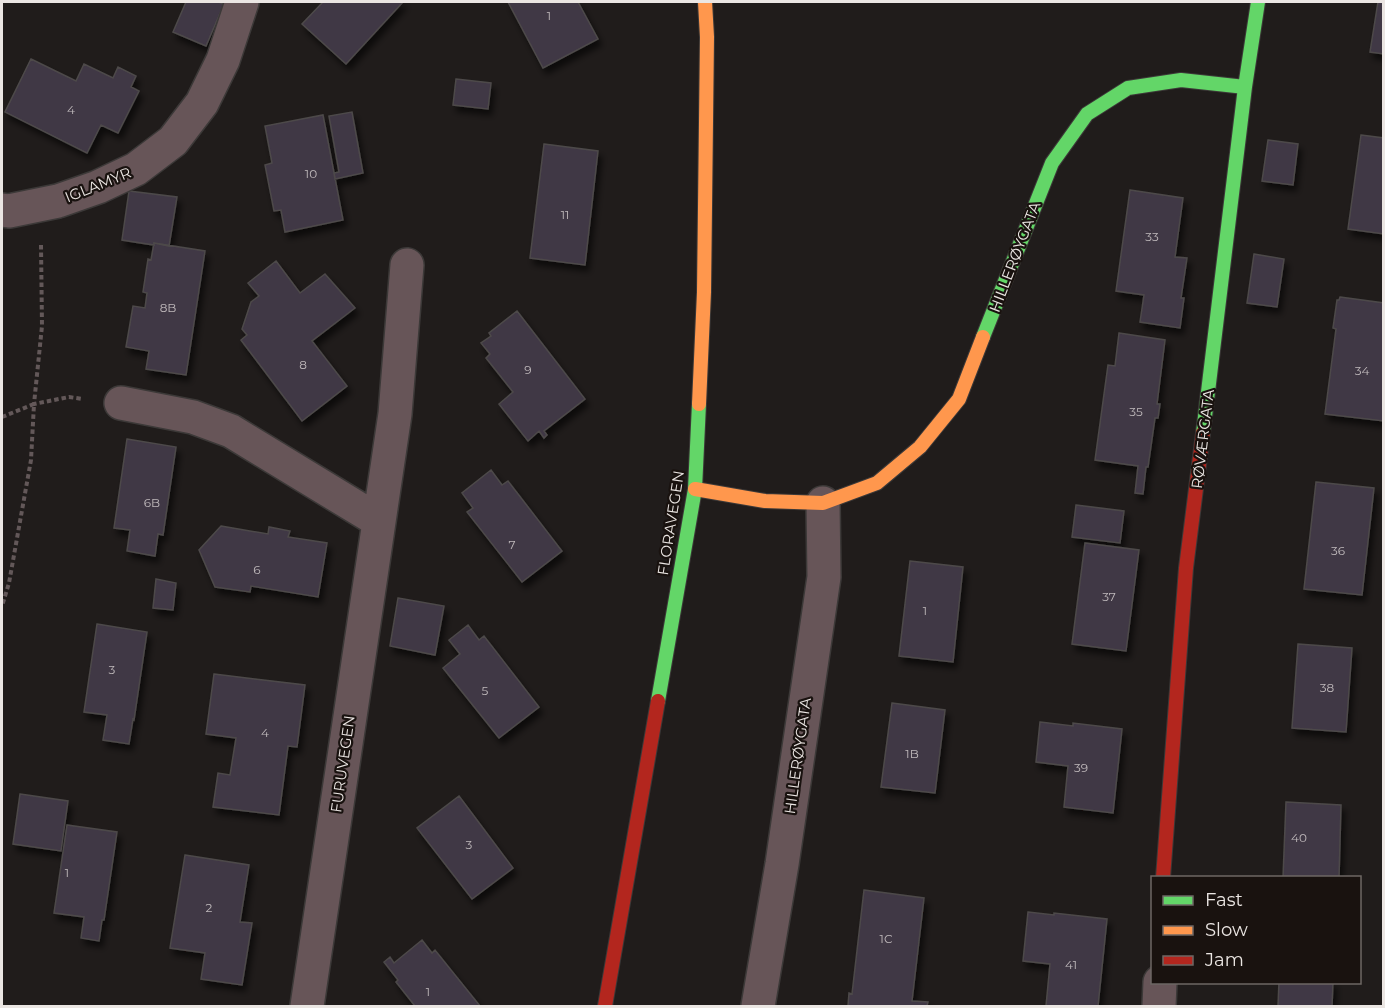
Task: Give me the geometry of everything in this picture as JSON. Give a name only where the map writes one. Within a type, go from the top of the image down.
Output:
[{"type":"street","name":"IGLAMYR","points":[[2,210],[9,211],[58,201],[98,187],[136,169],[173,141],[202,103],[223,60],[242,2]]},
{"type":"street","name":"FLORAVEGEN","points":[[605,1006],[695,489],[704,292],[707,37],[705,2]]},
{"type":"street","name":"RØVÆRGATA","points":[[1163,876],[1186,568],[1245,87],[1258,2]]},
{"type":"street","name":"HILLERØYGATA","points":[[695,489],[765,501],[823,503],[877,483],[920,447],[959,399],[1052,163],[1087,114],[1128,88],[1181,80],[1245,87]]},
{"type":"street","name":"FURUVEGEN","points":[[307,1006],[395,414],[407,265]]},
{"type":"street","points":[[121,403],[193,417],[231,431],[379,522]]},
{"type":"street","name":"HILLERØYGATA","points":[[758,1006],[824,577],[823,503]]},
{"type":"street","points":[[1159,1006],[1160,984]]},
{"type":"path","points":[[2,606],[9,583],[31,460],[42,326],[40,205]]},
{"type":"path","points":[[2,417],[34,404],[69,397],[121,403]]},
{"type":"building","points":[[186,2],[224,4],[206,46],[173,32]]},
{"type":"building","points":[[323,2],[403,2],[346,64],[302,24]]},
{"type":"building","points":[[508,2],[578,2],[598,39],[543,68]]},
{"type":"building","points":[[1378,2],[1384,2],[1384,54],[1370,52]]},
{"type":"building","points":[[31,59],[76,81],[84,64],[113,78],[118,67],[136,76],[131,87],[139,91],[118,133],[101,125],[87,153],[5,112]]},
{"type":"building","points":[[456,79],[491,83],[488,109],[453,105]]},
{"type":"building","points":[[352,112],[363,173],[335,179],[334,173],[339,172],[329,116]]},
{"type":"building","points":[[323,115],[343,220],[285,232],[281,210],[274,211],[265,165],[272,163],[265,126]]},
{"type":"building","points":[[1361,135],[1384,138],[1384,234],[1348,229]]},
{"type":"building","points":[[1268,140],[1298,144],[1293,185],[1262,181]]},
{"type":"building","points":[[544,144],[598,151],[585,265],[530,258]]},
{"type":"building","points":[[1130,190],[1183,198],[1175,257],[1187,258],[1181,298],[1184,298],[1180,328],[1140,322],[1144,295],[1116,291]]},
{"type":"building","points":[[129,191],[177,197],[169,246],[122,240]]},
{"type":"building","points":[[154,243],[205,251],[186,375],[146,369],[149,351],[126,347],[133,306],[145,308],[147,293],[143,292],[148,259],[151,260]]},
{"type":"building","points":[[1254,254],[1284,259],[1277,307],[1247,303]]},
{"type":"building","points":[[276,261],[300,293],[325,274],[355,308],[312,341],[347,386],[302,421],[241,340],[247,335],[242,329],[251,302],[259,296],[248,283]]},
{"type":"building","points":[[1340,297],[1384,303],[1384,421],[1325,414],[1336,329],[1333,328],[1337,300]]},
{"type":"building","points":[[517,311],[585,399],[544,431],[547,435],[544,438],[539,431],[528,441],[499,404],[513,392],[486,358],[490,354],[481,343],[491,336],[489,333]]},
{"type":"building","points":[[1119,333],[1165,340],[1157,404],[1160,404],[1158,418],[1155,418],[1143,494],[1135,493],[1138,466],[1095,460],[1108,365],[1115,366]]},
{"type":"building","points":[[127,439],[176,447],[163,535],[158,534],[155,556],[127,551],[130,530],[114,528]]},
{"type":"building","points":[[491,470],[502,485],[508,481],[562,551],[522,582],[467,512],[473,508],[462,493]]},
{"type":"building","points":[[1316,482],[1374,488],[1362,595],[1304,589]]},
{"type":"building","points":[[1076,505],[1124,511],[1120,543],[1072,537]]},
{"type":"building","points":[[221,526],[268,534],[269,527],[290,531],[288,537],[327,543],[318,597],[251,586],[250,592],[215,587],[199,550]]},
{"type":"building","points":[[1085,543],[1139,550],[1126,651],[1072,644]]},
{"type":"building","points":[[910,561],[963,567],[953,662],[899,656]]},
{"type":"building","points":[[156,579],[176,583],[173,610],[153,608]]},
{"type":"building","points":[[398,598],[444,606],[435,655],[390,646]]},
{"type":"building","points":[[97,624],[147,632],[129,744],[103,740],[107,715],[84,712]]},
{"type":"building","points":[[468,625],[479,640],[484,636],[539,707],[499,738],[443,668],[460,654],[449,640]]},
{"type":"building","points":[[1298,644],[1352,648],[1346,732],[1292,728]]},
{"type":"building","points":[[214,674],[305,685],[297,747],[288,746],[279,815],[213,807],[218,773],[230,775],[236,738],[206,734]]},
{"type":"building","points":[[892,703],[945,710],[935,793],[881,787]]},
{"type":"building","points":[[1040,722],[1073,726],[1073,723],[1122,729],[1113,813],[1064,807],[1068,766],[1036,762]]},
{"type":"building","points":[[20,794],[68,801],[61,851],[13,844]]},
{"type":"building","points":[[459,796],[513,868],[472,899],[417,828]]},
{"type":"building","points":[[1286,802],[1341,805],[1339,876],[1283,876]]},
{"type":"building","points":[[67,825],[117,832],[99,941],[81,938],[84,917],[54,913]]},
{"type":"building","points":[[185,855],[249,865],[240,922],[252,923],[242,985],[201,979],[205,953],[170,948]]},
{"type":"building","points":[[864,890],[924,898],[912,1001],[928,1002],[927,1006],[848,1006],[849,993],[852,994]]},
{"type":"building","points":[[1028,912],[1107,919],[1098,1006],[1046,1006],[1050,964],[1023,961]]},
{"type":"building","points":[[422,940],[432,953],[435,950],[480,1006],[415,1006],[384,962],[390,957],[394,963]]},
{"type":"building","points":[[1279,984],[1333,984],[1332,1006],[1278,1006]]},
{"type":"traffic: fast","points":[[1203,433],[1245,87],[1258,2]]},
{"type":"traffic: fast","points":[[983,337],[1052,163],[1087,114],[1128,88],[1181,80],[1245,87]]},
{"type":"traffic: fast","points":[[658,701],[695,489],[699,404]]},
{"type":"traffic: slow","points":[[699,404],[704,292],[707,37],[705,2]]},
{"type":"traffic: slow","points":[[695,489],[765,501],[823,503],[877,483],[920,447],[959,399],[983,337]]},
{"type":"traffic: jam","points":[[1163,876],[1186,568],[1203,433]]},
{"type":"traffic: jam","points":[[605,1006],[658,701]]}]
